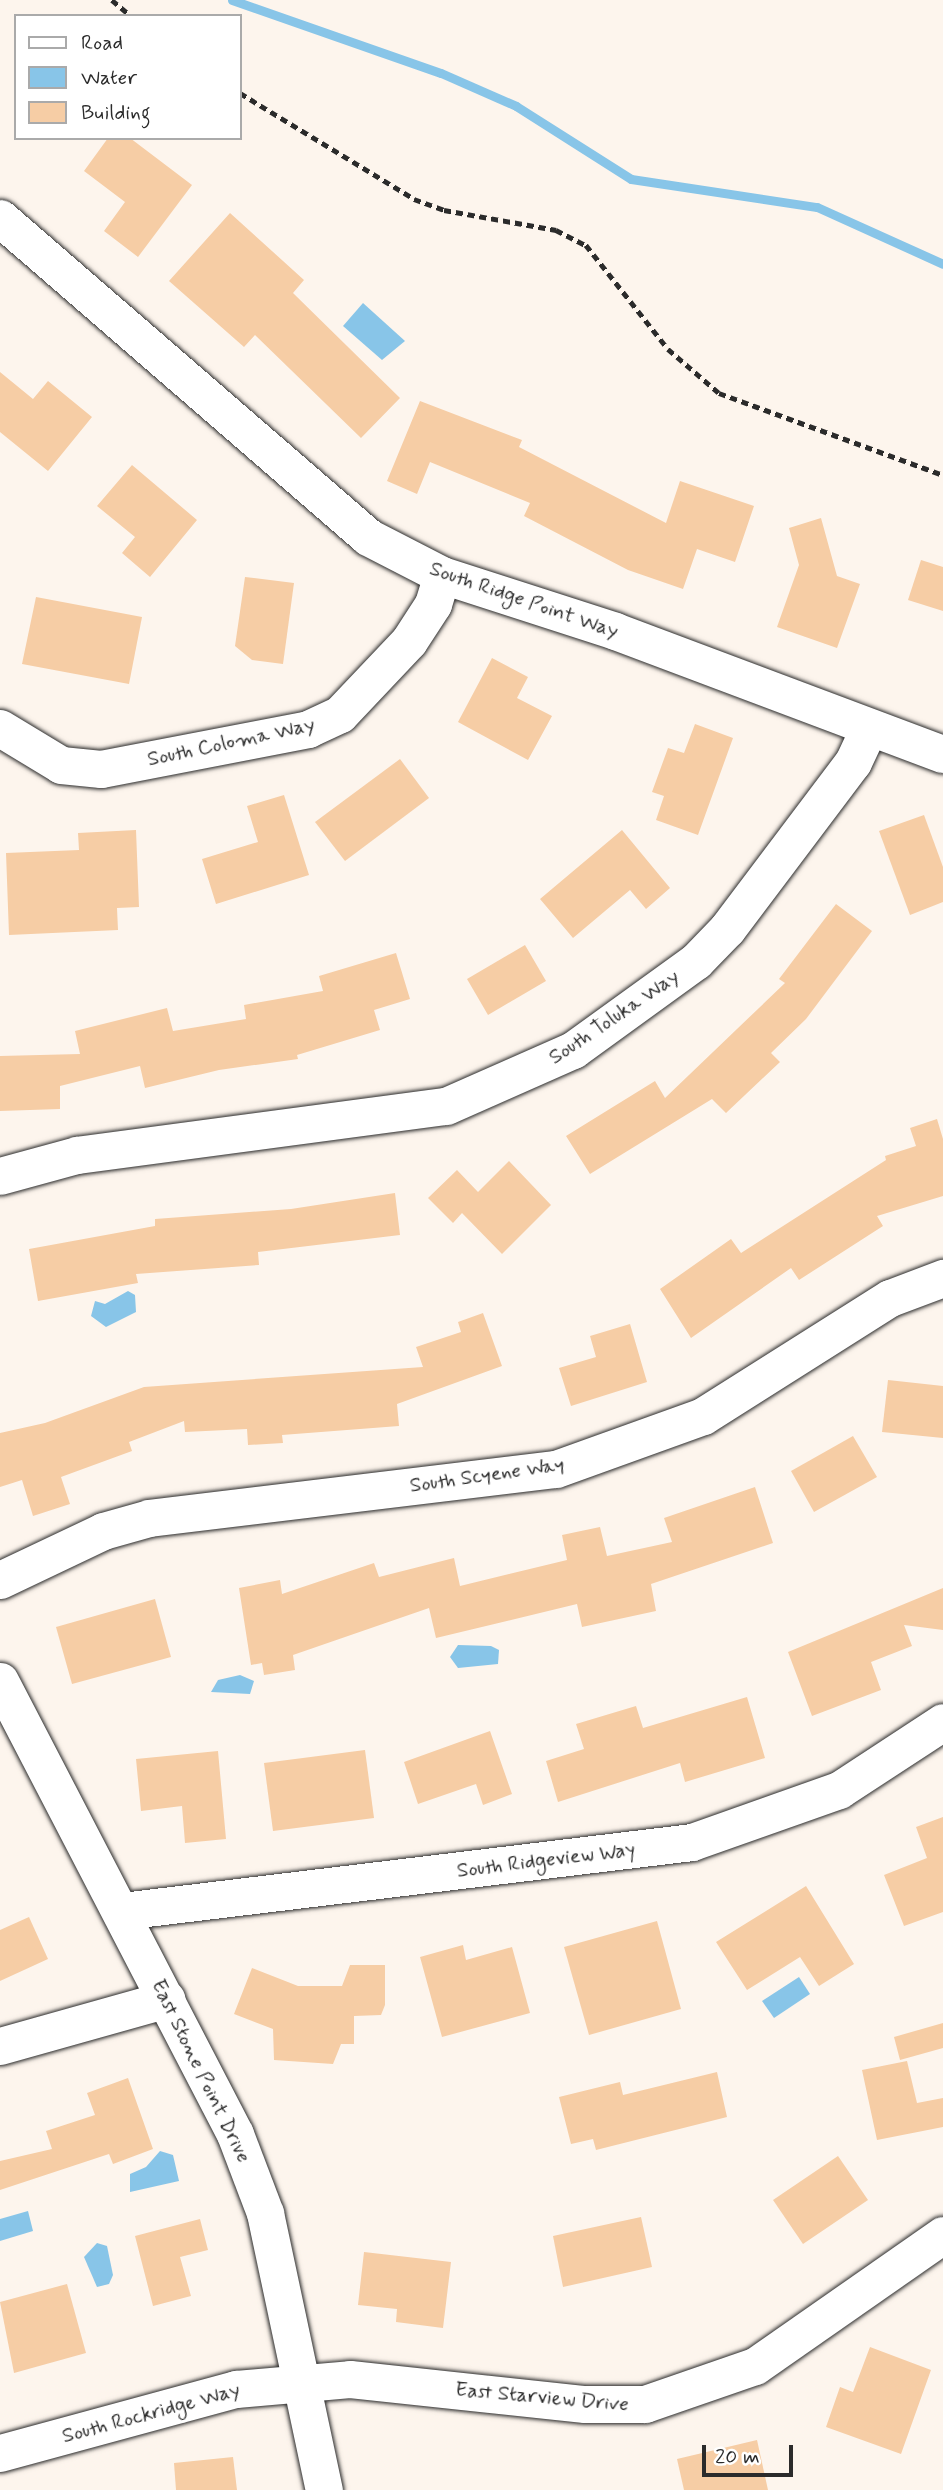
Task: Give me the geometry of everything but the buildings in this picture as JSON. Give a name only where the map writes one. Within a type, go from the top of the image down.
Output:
[{"type":"street","name":"South Ridge Point Way","points":[[0,218],[368,537],[442,575],[615,631],[943,754]]},
{"type":"street","name":"South Coloma Way","points":[[0,728],[61,765],[101,769],[308,729],[340,714],[409,641],[433,604],[442,575]]},
{"type":"street","name":"South Toluka Way","points":[[0,1176],[77,1155],[446,1106],[573,1050],[696,961],[727,929],[853,762],[869,728]]},
{"type":"street","name":"South Scyene Way","points":[[0,1580],[103,1531],[149,1518],[556,1469],[703,1416],[890,1298],[943,1278]]},
{"type":"street","name":"East Stone Point Drive","points":[[0,1681],[122,1911],[235,2134],[265,2213],[324,2490]]},
{"type":"street","name":"South Ridgeview Way","points":[[122,1911],[692,1842],[839,1790],[943,1722]]},
{"type":"street","points":[[0,2046],[167,1999]]},
{"type":"street","name":"East Starview Drive","points":[[303,2383],[350,2379],[585,2404],[645,2404],[755,2366],[943,2235]]},
{"type":"street","name":"South Rockridge Way","points":[[0,2453],[236,2389],[303,2383]]},
{"type":"path","points":[[112,0],[129,14]]},
{"type":"path","points":[[242,94],[414,199],[444,210],[556,230],[586,245],[668,349],[719,393],[943,475]]},
{"type":"water","points":[[363,303],[405,341],[382,360],[343,326]]},
{"type":"water","points":[[128,1291],[135,1295],[136,1312],[106,1327],[91,1316],[95,1301],[105,1304]]},
{"type":"water","points":[[458,1645],[491,1646],[499,1650],[498,1664],[458,1668],[450,1657]]},
{"type":"water","points":[[240,1675],[254,1681],[250,1694],[211,1692],[218,1680]]},
{"type":"water","points":[[799,1977],[810,1994],[774,2018],[762,2001]]},
{"type":"water","points":[[160,2151],[173,2155],[179,2181],[130,2192],[130,2174],[146,2167]]},
{"type":"water","points":[[28,2211],[33,2231],[0,2241],[0,2219]]},
{"type":"water","points":[[97,2243],[107,2246],[113,2275],[109,2284],[97,2287],[84,2257]]},
{"type":"waterway","points":[[232,0],[441,73],[516,106],[631,179],[817,207],[943,264]]}]
